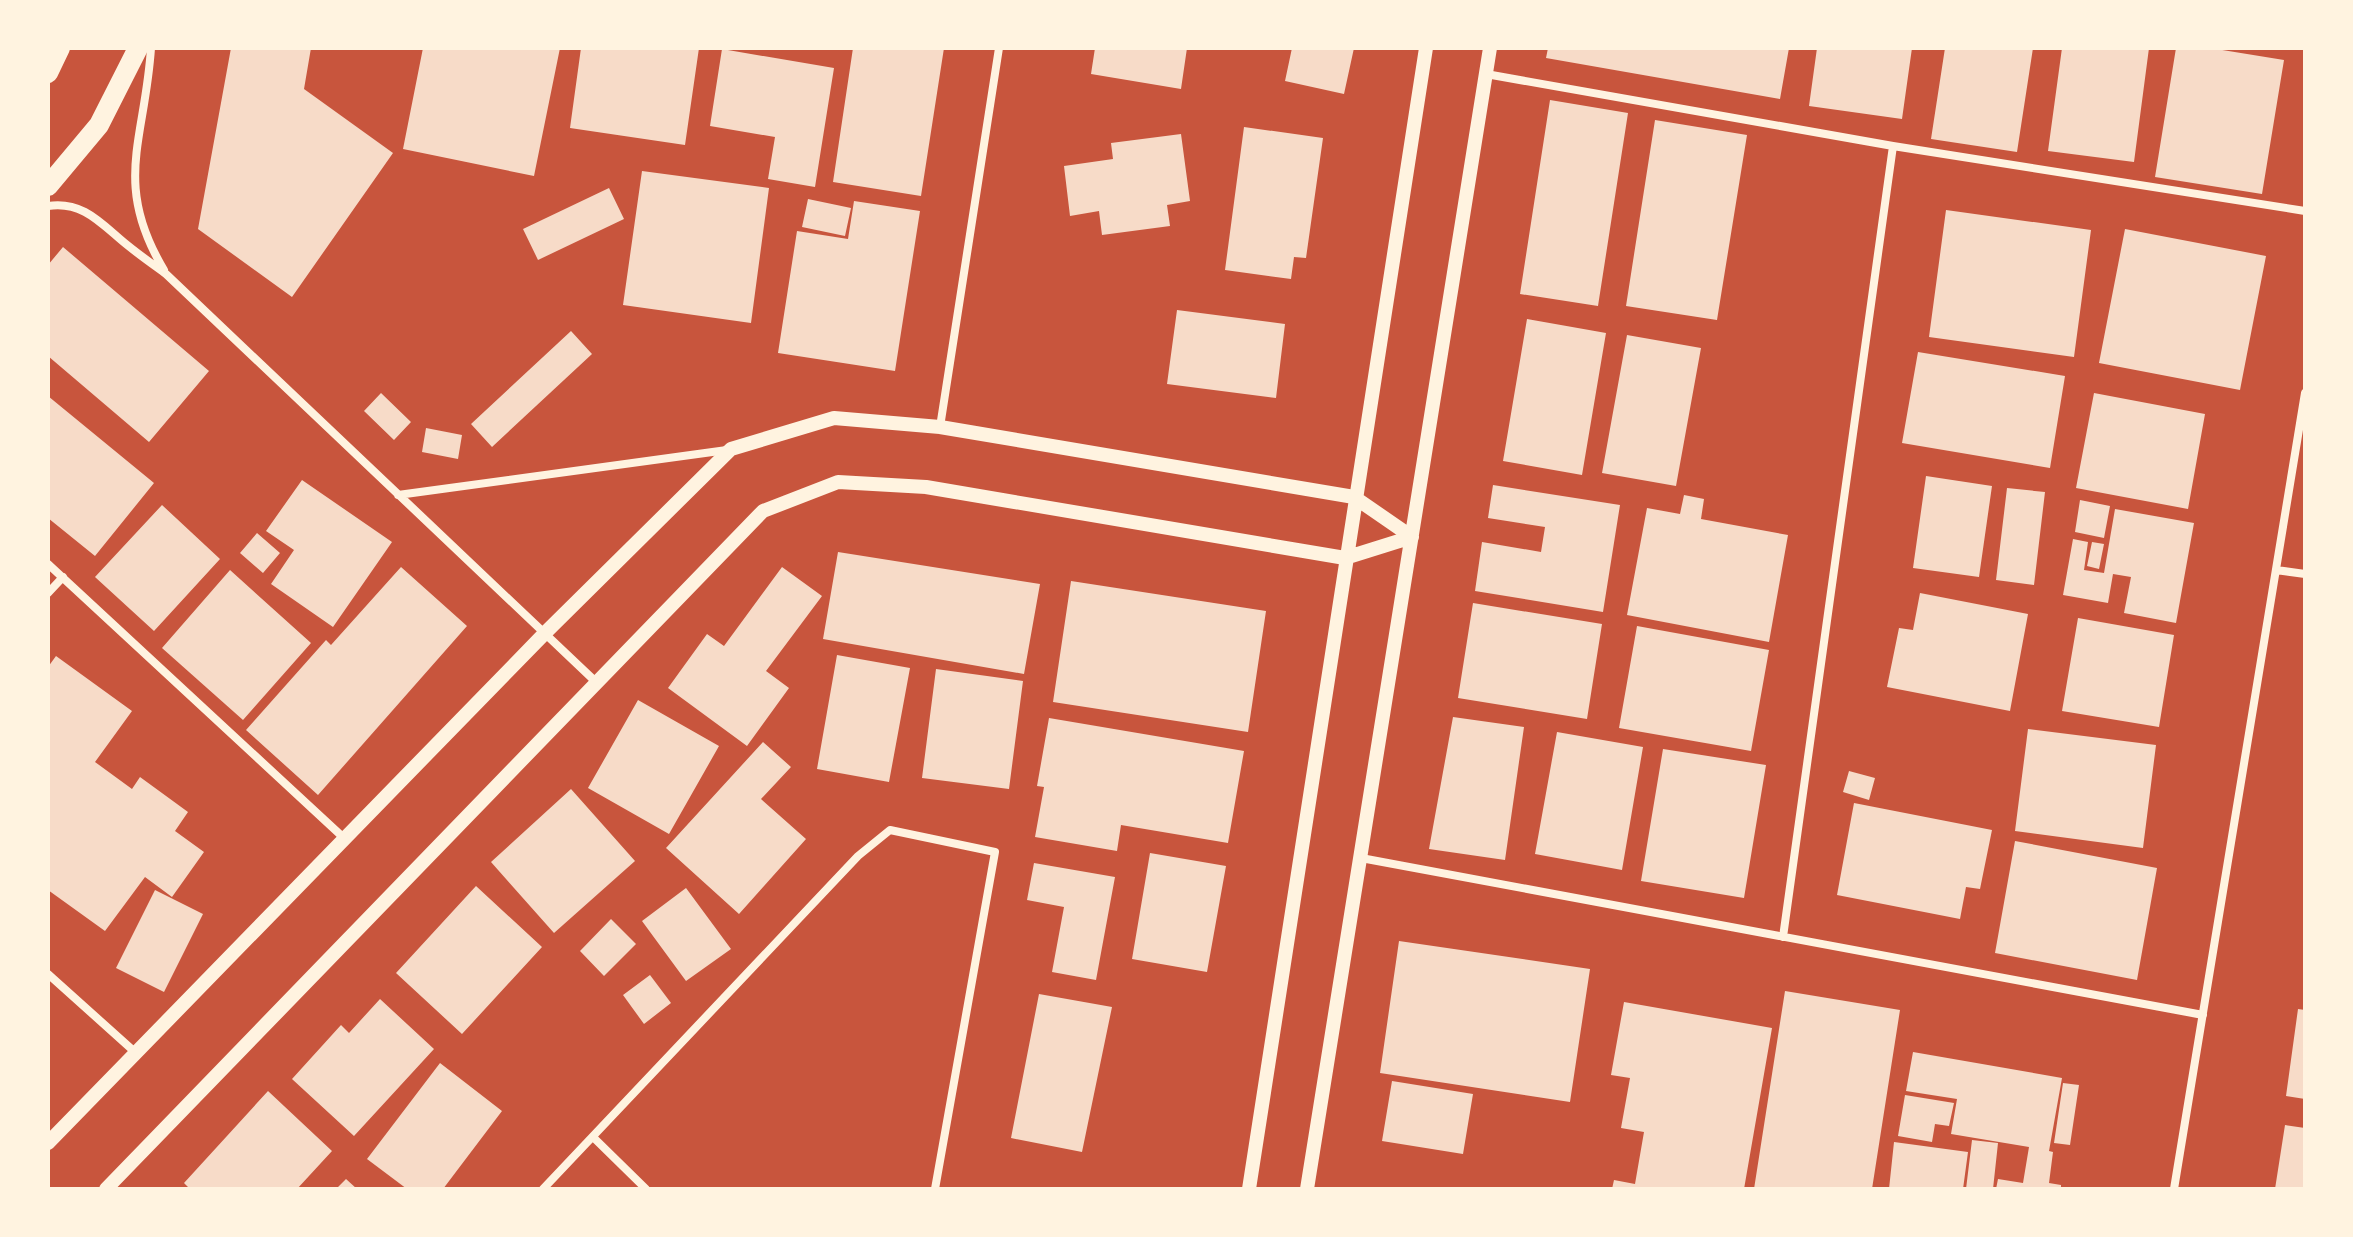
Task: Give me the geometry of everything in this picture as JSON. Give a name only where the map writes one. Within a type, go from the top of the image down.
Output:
[{"type":"main road","points":[[48,73],[60,48]]},
{"type":"main road","points":[[48,186],[99,125],[138,48]]},
{"type":"street","points":[[151,48],[149,90],[135,153],[134,190],[147,241],[166,274]]},
{"type":"street","points":[[940,427],[999,48]]},
{"type":"street","points":[[1249,1189],[1426,48]]},
{"type":"street","points":[[1307,1189],[1490,48]]},
{"type":"street","points":[[1486,74],[1893,146],[2305,211]]},
{"type":"street","points":[[1783,937],[1893,146]]},
{"type":"street","points":[[48,206],[76,208],[97,216],[166,274],[596,682]]},
{"type":"street","points":[[2174,1189],[2305,393]]},
{"type":"street","points":[[398,495],[731,449],[834,418],[940,427],[1354,497],[1412,537]]},
{"type":"street","points":[[48,1143],[545,633],[731,449]]},
{"type":"street","points":[[106,1189],[763,511],[838,482],[926,487],[1345,558],[1412,537]]},
{"type":"street","points":[[48,564],[345,839]]},
{"type":"street","points":[[2276,570],[2305,574]]},
{"type":"street","points":[[48,593],[63,577]]},
{"type":"street","points":[[543,1189],[858,856],[890,830],[995,852],[935,1189]]},
{"type":"street","points":[[1361,858],[2203,1015]]},
{"type":"street","points":[[48,974],[136,1053]]},
{"type":"street","points":[[594,1138],[646,1189]]},
{"type":"building","points":[[231,48],[311,48],[304,89],[393,153],[292,297],[198,229]]},
{"type":"building","points":[[423,48],[560,48],[534,176],[403,149]]},
{"type":"building","points":[[581,48],[699,48],[685,145],[570,128]]},
{"type":"building","points":[[853,48],[944,48],[921,196],[833,182]]},
{"type":"building","points":[[1095,48],[1187,48],[1181,89],[1091,74]]},
{"type":"building","points":[[1292,48],[1354,48],[1344,94],[1285,81]]},
{"type":"building","points":[[1548,48],[1789,48],[1780,99],[1546,58]]},
{"type":"building","points":[[1817,48],[1912,48],[1902,119],[1809,106]]},
{"type":"building","points":[[1945,48],[2033,48],[2017,152],[1931,139]]},
{"type":"building","points":[[2062,48],[2149,48],[2134,162],[2048,151]]},
{"type":"building","points":[[2176,48],[2210,48],[2284,60],[2262,194],[2155,177]]},
{"type":"building","points":[[722,49],[834,68],[815,187],[768,179],[775,137],[710,126]]},
{"type":"building","points":[[1550,100],[1628,113],[1598,306],[1520,294]]},
{"type":"building","points":[[1655,120],[1747,135],[1717,320],[1626,306]]},
{"type":"building","points":[[1244,127],[1323,138],[1306,258],[1294,257],[1291,279],[1225,270]]},
{"type":"building","points":[[1181,134],[1190,201],[1167,205],[1170,226],[1102,235],[1099,211],[1070,216],[1064,166],[1113,159],[1111,143]]},
{"type":"building","points":[[642,171],[769,188],[751,323],[623,305]]},
{"type":"building","points":[[609,188],[624,219],[538,260],[523,229]]},
{"type":"building","points":[[808,199],[851,208],[845,236],[802,227]]},
{"type":"building","points":[[854,201],[920,211],[895,371],[778,353],[797,231],[848,239]]},
{"type":"building","points":[[1946,210],[2091,230],[2074,357],[1929,337]]},
{"type":"building","points":[[2125,229],[2266,256],[2240,390],[2099,363]]},
{"type":"building","points":[[63,247],[209,371],[149,442],[48,356],[48,265]]},
{"type":"building","points":[[1177,310],[1285,324],[1276,398],[1167,384]]},
{"type":"building","points":[[1527,319],[1606,333],[1582,475],[1503,461]]},
{"type":"building","points":[[571,331],[592,354],[492,447],[471,424]]},
{"type":"building","points":[[1627,335],[1701,348],[1676,486],[1602,473]]},
{"type":"building","points":[[1918,352],[2065,376],[2050,468],[1902,443]]},
{"type":"building","points":[[381,393],[411,422],[394,440],[364,411]]},
{"type":"building","points":[[2094,393],[2205,414],[2188,509],[2076,488]]},
{"type":"building","points":[[48,396],[154,483],[95,556],[48,518]]},
{"type":"building","points":[[426,428],[462,435],[458,459],[422,452]]},
{"type":"building","points":[[1926,476],[1992,486],[1979,577],[1913,568]]},
{"type":"building","points":[[302,480],[392,542],[333,627],[271,584],[294,550],[266,531]]},
{"type":"building","points":[[1493,485],[1620,505],[1603,612],[1475,591],[1482,542],[1541,552],[1545,527],[1488,518]]},
{"type":"building","points":[[2007,488],[2045,492],[2034,585],[1996,580]]},
{"type":"building","points":[[1684,495],[1704,499],[1701,519],[1788,535],[1769,642],[1627,615],[1647,508],[1680,514]]},
{"type":"building","points":[[2080,500],[2110,506],[2104,538],[2075,532]]},
{"type":"building","points":[[162,505],[220,559],[154,631],[95,577]]},
{"type":"building","points":[[2115,509],[2194,523],[2176,623],[2124,613],[2131,577],[2113,574],[2108,603],[2063,595],[2073,539],[2088,542],[2084,570],[2104,573]]},
{"type":"building","points":[[257,533],[280,553],[263,573],[240,553]]},
{"type":"building","points":[[2092,542],[2104,544],[2099,569],[2087,566]]},
{"type":"building","points":[[838,552],[1040,584],[1024,674],[823,639]]},
{"type":"building","points":[[401,567],[467,626],[318,795],[246,730],[326,640],[331,645]]},
{"type":"building","points":[[782,567],[822,596],[766,671],[789,688],[747,746],[668,688],[707,634],[724,646]]},
{"type":"building","points":[[230,570],[311,643],[243,720],[162,648]]},
{"type":"building","points":[[1071,581],[1266,611],[1248,732],[1053,702]]},
{"type":"building","points":[[1920,593],[2028,614],[2010,711],[1887,687],[1899,628],[1913,630]]},
{"type":"building","points":[[1473,603],[1602,624],[1587,719],[1458,698]]},
{"type":"building","points":[[2078,618],[2174,635],[2159,727],[2062,711]]},
{"type":"building","points":[[1637,626],[1769,650],[1751,751],[1619,728]]},
{"type":"building","points":[[837,655],[910,668],[889,782],[817,769]]},
{"type":"building","points":[[56,656],[132,711],[95,762],[132,789],[140,777],[188,812],[175,831],[204,852],[172,897],[145,877],[105,931],[48,890],[48,667]]},
{"type":"building","points":[[936,669],[1023,681],[1009,789],[922,778]]},
{"type":"building","points":[[638,700],[719,746],[669,834],[588,788]]},
{"type":"building","points":[[1453,717],[1524,727],[1505,860],[1429,849]]},
{"type":"building","points":[[1049,718],[1244,751],[1228,843],[1121,825],[1117,851],[1035,837],[1044,787],[1037,786]]},
{"type":"building","points":[[2028,729],[2156,745],[2143,848],[2015,831]]},
{"type":"building","points":[[1557,732],[1643,747],[1622,870],[1535,854]]},
{"type":"building","points":[[763,742],[791,767],[761,799],[806,839],[739,914],[666,848]]},
{"type":"building","points":[[1663,749],[1766,765],[1744,898],[1641,881]]},
{"type":"building","points":[[1849,771],[1875,778],[1869,800],[1843,792]]},
{"type":"building","points":[[571,789],[635,861],[554,933],[491,862]]},
{"type":"building","points":[[1854,803],[1992,830],[1980,889],[1966,887],[1960,919],[1837,895]]},
{"type":"building","points":[[2015,841],[2157,868],[2137,980],[1995,953]]},
{"type":"building","points":[[1150,853],[1226,866],[1207,972],[1132,959]]},
{"type":"building","points":[[1034,863],[1115,877],[1096,980],[1052,972],[1064,907],[1027,900]]},
{"type":"building","points":[[476,886],[542,947],[462,1034],[396,973]]},
{"type":"building","points":[[686,888],[731,949],[686,981],[642,921]]},
{"type":"building","points":[[155,890],[203,914],[164,992],[116,968]]},
{"type":"building","points":[[611,919],[636,944],[604,976],[580,951]]},
{"type":"building","points":[[1399,941],[1590,969],[1570,1102],[1380,1073]]},
{"type":"building","points":[[650,975],[671,1003],[644,1024],[623,995]]},
{"type":"building","points":[[1785,991],[1900,1010],[1872,1189],[1754,1189]]},
{"type":"building","points":[[1039,994],[1112,1007],[1082,1152],[1011,1138]]},
{"type":"building","points":[[380,999],[434,1049],[354,1136],[292,1079],[341,1025],[349,1033]]},
{"type":"building","points":[[1624,1002],[1772,1028],[1744,1189],[1612,1189],[1614,1180],[1635,1184],[1644,1132],[1621,1128],[1630,1078],[1611,1075]]},
{"type":"building","points":[[2298,1009],[2305,1010],[2305,1099],[2286,1096]]},
{"type":"building","points":[[1913,1052],[2062,1078],[2049,1151],[2053,1152],[2049,1183],[2061,1185],[2061,1189],[1996,1189],[1998,1179],[2023,1183],[2029,1147],[1951,1134],[1957,1099],[1906,1091]]},
{"type":"building","points":[[440,1063],[502,1111],[443,1189],[407,1189],[367,1159]]},
{"type":"building","points":[[1392,1081],[1473,1094],[1463,1154],[1382,1141]]},
{"type":"building","points":[[2063,1083],[2079,1085],[2070,1145],[2054,1143]]},
{"type":"building","points":[[268,1091],[332,1151],[297,1189],[190,1189],[184,1183]]},
{"type":"building","points":[[1905,1095],[1954,1103],[1949,1126],[1935,1124],[1932,1142],[1898,1136]]},
{"type":"building","points":[[2285,1125],[2305,1128],[2305,1189],[2275,1189]]},
{"type":"building","points":[[1972,1140],[1998,1143],[1993,1189],[1966,1189]]},
{"type":"building","points":[[1894,1142],[1968,1152],[1963,1189],[1889,1189]]},
{"type":"building","points":[[346,1179],[357,1189],[336,1189]]}]
